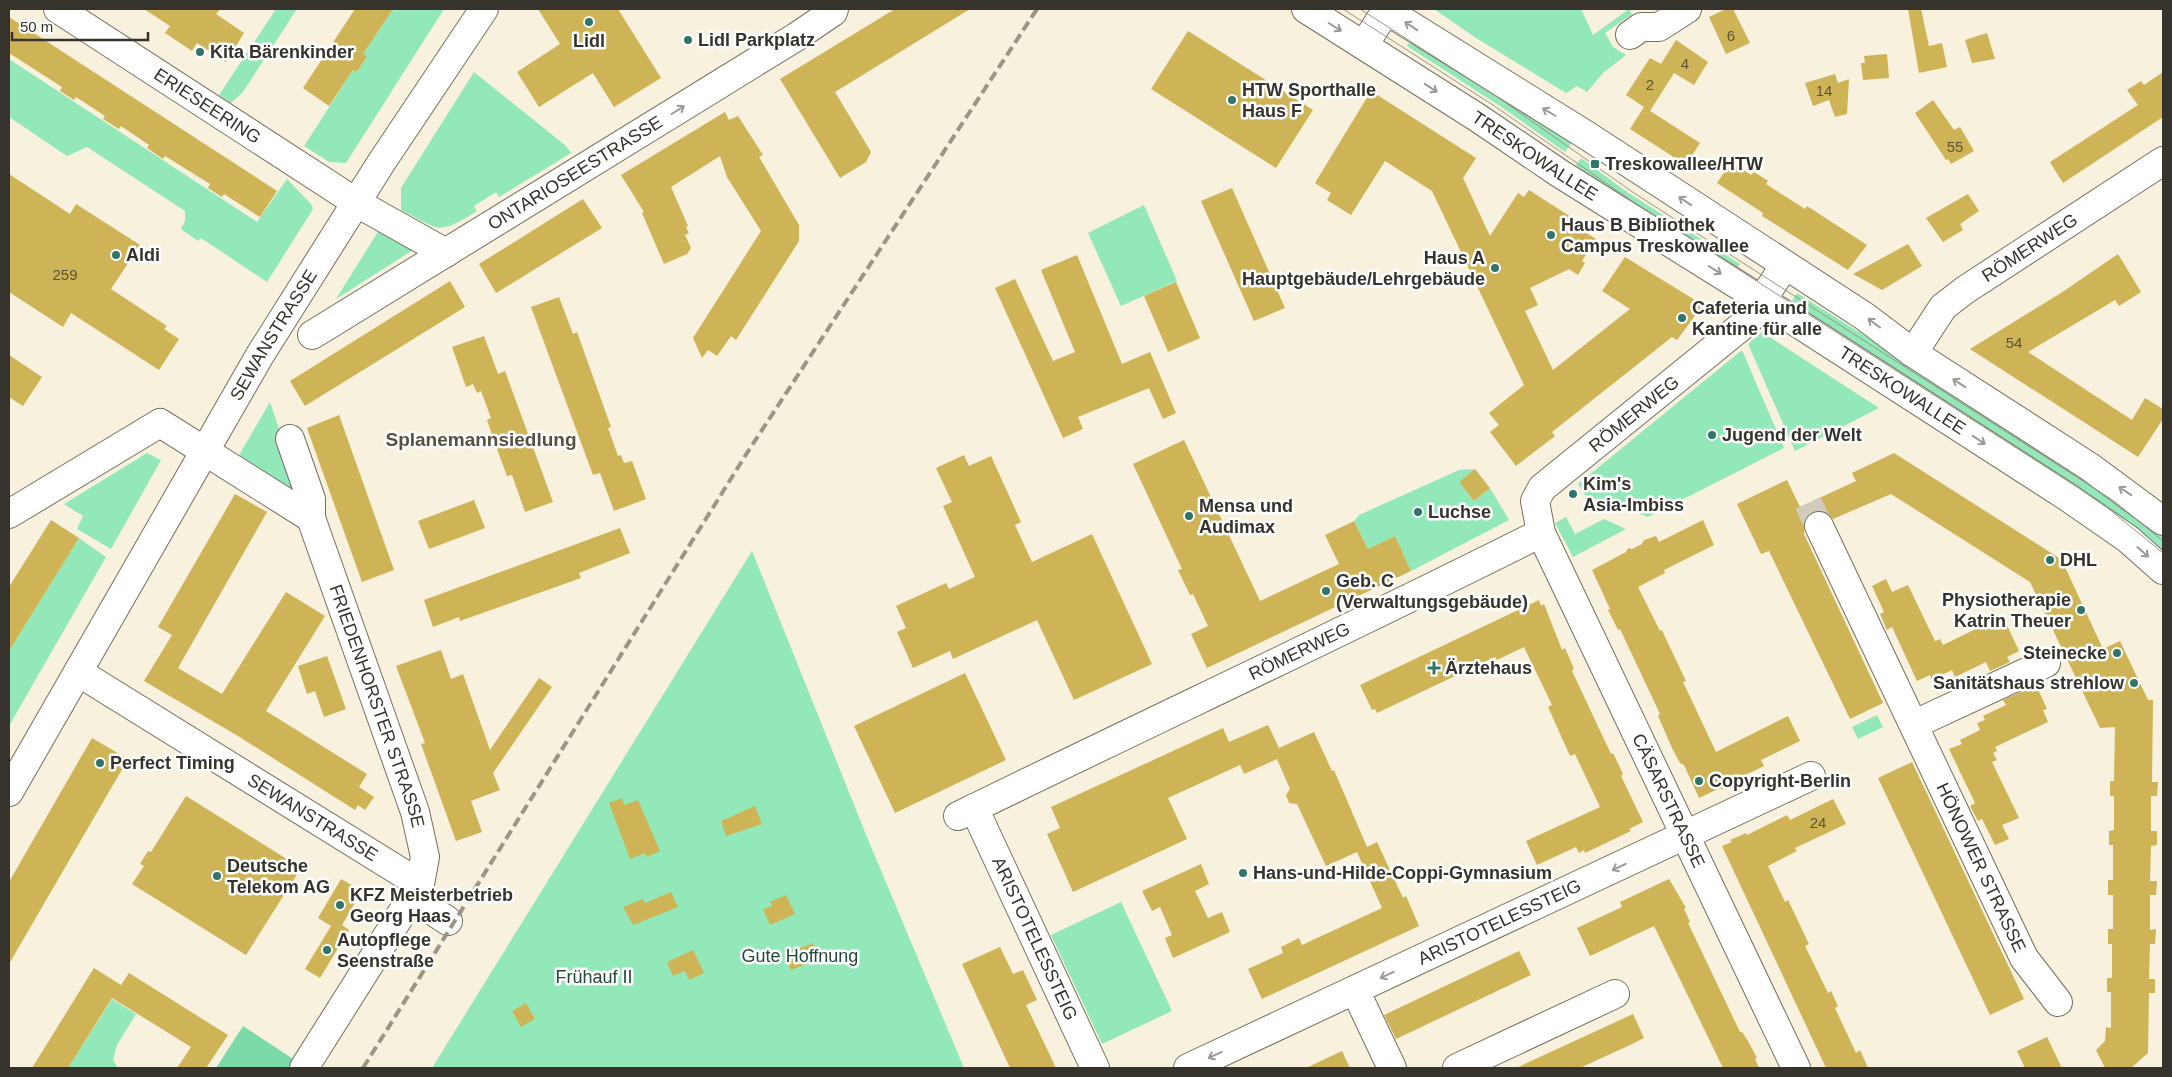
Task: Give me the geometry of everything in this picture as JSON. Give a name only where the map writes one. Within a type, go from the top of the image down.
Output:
[{"type":"street","name":"ERIESEERING","points":[[58,9],[357,203],[446,252]]},
{"type":"street","name":"SEWANSTRASSE","points":[[9,792],[260,355],[484,9]]},
{"type":"street","name":"TRESKOWALLEE","points":[[1306,9],[1478,118],[1559,173],[1762,300],[2103,521],[2128,539],[2163,570]]},
{"type":"street","name":"TRESKOWALLEE","points":[[1386,9],[1586,135],[1864,316],[1913,353],[2090,467],[2163,520]]},
{"type":"street","points":[[1364,45],[1386,9]]},
{"type":"street","points":[[1630,35],[1641,28],[1660,27],[1687,9]]},
{"type":"street","name":"ONTARIOSEESTRASSE","points":[[312,335],[834,10]]},
{"type":"street","name":"RÖMERWEG","points":[[1913,353],[1943,307],[1965,290],[2163,161]]},
{"type":"street","name":"RÖMERWEG","points":[[966,812],[1068,761],[1202,700],[1411,599],[1541,533],[1535,501],[1542,488],[1748,321],[1784,265]]},
{"type":"street","points":[[9,514],[160,422],[311,518]]},
{"type":"street","name":"FRIEDENHORSTER STRASSE","points":[[290,439],[311,499],[311,518],[415,812],[425,857],[416,891]]},
{"type":"street","name":"HÖNOWER STRASSE","points":[[1819,526],[1915,724],[2024,958],[2058,1002]]},
{"type":"street","name":"CÄSARSTRASSE","points":[[1541,533],[1796,1068]]},
{"type":"street","points":[[1915,724],[2046,663]]},
{"type":"street","name":"SEWANSTRASSE","points":[[78,672],[416,891],[448,921]]},
{"type":"street","name":"ARISTOTELESSTEIG","points":[[1188,1068],[1811,776]]},
{"type":"street","name":"ARISTOTELESSTEIG","points":[[966,812],[1095,1068]]},
{"type":"street","points":[[304,1068],[416,891]]},
{"type":"street","points":[[1355,990],[1392,1068]]},
{"type":"street","points":[[1456,1068],[1615,994]]},
{"type":"green space","points":[[276,9],[297,9],[243,92],[231,103],[219,95]]},
{"type":"green space","points":[[393,9],[396,11],[398,9],[444,9],[346,163],[329,162],[304,146],[353,70],[357,72],[367,56],[363,54]]},
{"type":"green space","points":[[1434,9],[1581,9],[1593,35],[1629,9],[1632,14],[1605,33],[1613,47],[1626,55],[1603,73],[1587,92],[1577,86],[1566,93],[1476,38]]},
{"type":"green space","points":[[1417,40],[1575,138],[1565,152],[1503,108],[1407,46],[1409,43],[1414,45]]},
{"type":"green space","points":[[9,59],[257,222],[287,179],[311,204],[313,209],[267,282],[201,238],[198,241],[181,229],[185,221],[185,211],[87,147],[67,156],[9,117]]},
{"type":"green space","points":[[474,72],[566,146],[571,153],[499,197],[496,192],[474,206],[477,211],[464,219],[446,227],[432,226],[401,210],[401,188]]},
{"type":"green space","points":[[1581,158],[1627,192],[1740,264],[1737,268],[1732,264],[1728,269],[1576,175],[1580,169],[1576,165]]},
{"type":"green space","points":[[1144,205],[1177,281],[1121,306],[1088,233]]},
{"type":"green space","points":[[379,230],[416,248],[336,299]]},
{"type":"green space","points":[[1797,293],[2048,451],[2163,533],[2163,559],[1788,307]]},
{"type":"green space","points":[[1762,332],[1879,408],[1795,451],[1748,344]]},
{"type":"green space","points":[[1742,350],[1784,448],[1648,517],[1585,495],[1578,484]]},
{"type":"green space","points":[[270,402],[302,497],[238,457]]},
{"type":"green space","points":[[147,453],[161,460],[111,549],[77,529],[83,516],[64,504]]},
{"type":"green space","points":[[1475,469],[1459,482],[1474,501],[1490,488],[1509,520],[1411,571],[1395,536],[1368,549],[1354,521],[1359,515],[1459,470]]},
{"type":"green space","points":[[1566,517],[1575,534],[1604,519],[1626,529],[1573,557],[1555,523]]},
{"type":"green space","points":[[79,538],[106,557],[9,726],[9,651]]},
{"type":"green space","name":"Gute Hoffnung","points":[[752,551],[869,842],[964,1068],[432,1068]]},
{"type":"green space","points":[[1877,715],[1883,727],[1858,739],[1852,727]]},
{"type":"green space","points":[[1121,902],[1172,1011],[1102,1044],[1051,935]]},
{"type":"green space","points":[[112,999],[136,1014],[117,1045],[113,1060],[118,1068],[68,1068]]},
{"type":"green space","points":[[243,1026],[299,1063],[295,1068],[216,1068]]},
{"type":"building","points":[[144,9],[220,9],[216,14],[244,33],[226,62],[197,43],[192,51],[165,33],[170,26]]},
{"type":"building","points":[[355,9],[393,9],[363,54],[367,56],[357,72],[353,70],[329,106],[303,88]]},
{"type":"building","points":[[538,9],[618,9],[661,78],[614,107],[593,73],[539,107],[517,72],[560,44]]},
{"type":"building","points":[[895,9],[970,9],[835,92],[871,152],[866,162],[840,178],[780,79]]},
{"type":"building","points":[[1726,9],[1733,9],[1750,43],[1726,54],[1709,17]]},
{"type":"building","points":[[1908,9],[1921,9],[1929,46],[1942,43],[1947,67],[1919,73]]},
{"type":"building","points":[[9,17],[277,191],[260,217],[224,194],[222,197],[208,188],[210,184],[165,156],[163,159],[147,148],[149,145],[121,126],[119,129],[103,119],[105,116],[76,97],[74,100],[60,91],[62,87],[9,53]]},
{"type":"building","name":"HTW Sporthalle Haus F","points":[[1188,31],[1313,110],[1276,168],[1151,89]]},
{"type":"building","points":[[1987,33],[1995,59],[1972,63],[1965,40]]},
{"type":"building","points":[[1676,40],[1708,62],[1694,85],[1674,73],[1650,111],[1626,95],[1650,58],[1661,64]]},
{"type":"building","points":[[1887,54],[1889,78],[1863,80],[1861,63],[1865,63],[1864,56]]},
{"type":"building","points":[[2163,72],[2163,117],[2063,183],[2050,162],[2138,105],[2127,90],[2141,81],[2144,85]]},
{"type":"building","points":[[1835,74],[1838,83],[1849,79],[1847,114],[1835,117],[1829,100],[1813,106],[1805,83]]},
{"type":"building","name":"Haus A Hauptgebäude/Lehrgebäude","points":[[1371,91],[1476,158],[1463,178],[1490,236],[1518,193],[1524,197],[1529,190],[1585,226],[1582,230],[1596,239],[1582,261],[1585,263],[1578,275],[1569,269],[1530,288],[1538,305],[1525,311],[1553,370],[1630,309],[1602,291],[1625,257],[1703,305],[1677,340],[1672,337],[1552,432],[1555,436],[1516,466],[1490,432],[1499,425],[1489,413],[1524,385],[1432,191],[1385,161],[1351,215],[1327,200],[1331,193],[1315,183]]},
{"type":"building","points":[[1933,100],[1954,130],[1960,127],[1974,151],[1951,164],[1948,159],[1946,160],[1915,113]]},
{"type":"building","points":[[1644,107],[1700,143],[1686,165],[1630,129]]},
{"type":"building","points":[[725,112],[729,120],[738,116],[763,155],[759,157],[799,225],[799,241],[736,340],[731,336],[717,356],[708,350],[702,358],[693,338],[761,231],[727,177],[720,156],[671,187],[688,226],[686,227],[689,233],[685,235],[691,248],[687,254],[664,264],[642,213],[644,212],[621,175]]},
{"type":"building","points":[[1731,162],[1751,175],[1754,172],[1768,181],[1766,184],[1805,209],[1807,206],[1867,245],[1848,270],[1762,216],[1763,213],[1717,183]]},
{"type":"building","points":[[9,174],[70,214],[76,204],[140,245],[111,289],[167,326],[164,329],[179,339],[159,370],[71,313],[63,327],[9,292]]},
{"type":"building","points":[[1232,188],[1285,308],[1254,321],[1201,201]]},
{"type":"building","points":[[1968,194],[1979,211],[1960,224],[1963,230],[1943,242],[1926,218]]},
{"type":"building","points":[[583,199],[602,228],[496,293],[479,264]]},
{"type":"building","points":[[1908,244],[1922,266],[1882,290],[1853,274]]},
{"type":"building","points":[[2118,254],[2141,292],[2119,306],[2115,300],[2028,352],[2132,420],[2145,398],[2163,409],[2163,419],[2138,457],[1970,349],[2061,293]]},
{"type":"building","points":[[1077,255],[1122,364],[1150,352],[1176,413],[1163,419],[1149,388],[1078,417],[1083,429],[1063,438],[995,288],[1015,279],[1053,361],[1075,352],[1041,270]]},
{"type":"building","points":[[450,281],[465,307],[305,406],[290,381]]},
{"type":"building","points":[[1176,282],[1200,338],[1168,352],[1144,296]]},
{"type":"building","points":[[559,297],[573,334],[577,332],[611,427],[608,428],[618,456],[621,455],[624,463],[632,461],[646,499],[614,511],[600,473],[593,475],[531,307]]},
{"type":"building","points":[[484,336],[498,374],[505,371],[553,502],[525,512],[512,475],[507,476],[497,449],[487,420],[491,418],[481,391],[477,393],[473,384],[466,387],[452,347]]},
{"type":"building","points":[[9,355],[42,377],[23,406],[9,397]]},
{"type":"building","points":[[339,415],[394,570],[362,582],[307,428]]},
{"type":"building","points":[[1184,440],[1260,601],[1339,564],[1325,535],[1354,521],[1368,549],[1395,536],[1411,571],[1207,668],[1191,634],[1208,626],[1193,594],[1190,595],[1178,570],[1182,569],[1133,464]]},
{"type":"building","points":[[1894,453],[2067,563],[2065,567],[2103,649],[2120,641],[2148,700],[2153,700],[2152,782],[2158,782],[2157,796],[2151,796],[2151,831],[2157,831],[2157,845],[2151,846],[2150,881],[2157,881],[2156,895],[2150,895],[2150,930],[2156,929],[2155,944],[2150,944],[2149,979],[2155,979],[2155,993],[2149,993],[2148,1053],[2131,1068],[2105,1068],[2096,1050],[2105,1041],[2106,1027],[2111,1028],[2111,992],[2107,992],[2107,978],[2112,978],[2112,944],[2108,944],[2108,929],[2113,929],[2113,895],[2108,895],[2108,880],[2113,880],[2113,845],[2109,845],[2109,831],[2114,830],[2114,796],[2110,796],[2110,781],[2114,781],[2115,727],[2100,728],[2030,582],[1891,494],[1833,519],[1828,513],[1821,511],[1812,512],[1806,518],[1804,534],[1883,703],[1850,719],[1769,551],[1761,554],[1737,504],[1787,480],[1800,507],[1856,481],[1852,473]]},
{"type":"building","points":[[964,455],[969,466],[991,456],[1021,522],[1015,525],[1032,562],[1092,534],[1152,664],[1074,700],[1037,620],[953,659],[950,651],[913,668],[897,632],[906,628],[896,606],[946,583],[949,589],[975,577],[943,506],[952,502],[936,468]]},
{"type":"building","points":[[1475,469],[1490,488],[1474,501],[1459,482]]},
{"type":"building","points":[[235,494],[267,512],[178,668],[222,694],[286,592],[325,616],[266,711],[367,774],[359,787],[374,797],[365,810],[358,805],[355,810],[238,736],[144,681],[172,635],[158,627]]},
{"type":"building","points":[[474,500],[485,528],[429,549],[418,521]]},
{"type":"building","points":[[51,520],[79,538],[9,651],[9,587]]},
{"type":"building","points":[[1703,520],[1714,545],[1664,570],[1665,573],[1638,587],[1660,631],[1662,630],[1686,681],[1683,682],[1716,752],[1788,716],[1800,741],[1761,760],[1764,766],[1727,784],[1725,788],[1699,798],[1684,765],[1680,763],[1673,750],[1658,716],[1660,714],[1620,629],[1618,630],[1608,610],[1610,609],[1592,570],[1626,552],[1628,548],[1632,549],[1642,544],[1644,540],[1656,536],[1659,542]]},
{"type":"building","points":[[620,528],[630,553],[579,573],[581,578],[460,621],[459,617],[433,627],[424,600]]},
{"type":"building","points":[[1886,579],[1892,592],[1908,585],[1935,641],[1940,639],[1943,645],[1986,624],[1989,629],[2005,621],[2019,651],[2007,657],[2010,662],[1990,671],[1986,662],[1955,677],[1952,670],[1932,680],[1930,675],[1917,681],[1892,627],[1887,630],[1880,614],[1884,612],[1872,586]]},
{"type":"building","points":[[1539,600],[1541,606],[1544,604],[1562,650],[1565,648],[1574,669],[1572,671],[1611,754],[1613,753],[1623,774],[1621,776],[1643,822],[1629,829],[1631,831],[1585,853],[1584,850],[1579,853],[1576,847],[1537,865],[1526,841],[1600,807],[1575,754],[1570,756],[1548,707],[1552,705],[1524,647],[1497,660],[1495,657],[1377,713],[1375,709],[1372,710],[1360,685]]},
{"type":"building","points":[[441,650],[451,679],[463,674],[490,750],[539,678],[552,687],[493,773],[500,790],[471,801],[482,832],[456,841],[421,744],[425,743],[396,666]]},
{"type":"building","points":[[327,656],[346,709],[324,717],[315,691],[307,694],[298,666]]},
{"type":"building","points":[[965,673],[1006,760],[895,813],[854,726]]},
{"type":"building","points":[[2036,685],[2047,709],[2043,710],[2048,722],[1995,747],[1997,751],[1993,753],[1997,760],[1992,762],[2019,818],[2002,825],[2009,839],[1995,845],[1982,819],[1978,821],[1970,806],[1975,803],[1949,749],[1962,744],[1960,740],[1980,730],[1977,723],[1985,720],[1983,716],[2006,705],[2003,700]]},
{"type":"building","points":[[1268,725],[1279,748],[1314,732],[1332,771],[1334,770],[1367,847],[1377,842],[1403,898],[1406,896],[1419,926],[1262,999],[1248,969],[1283,953],[1281,947],[1299,938],[1302,945],[1382,908],[1357,852],[1326,866],[1297,804],[1289,803],[1286,795],[1290,789],[1277,759],[1244,774],[1240,765],[1168,798],[1187,839],[1073,892],[1047,834],[1060,828],[1051,807],[1223,728],[1229,742]]},
{"type":"building","points":[[92,738],[128,759],[9,964],[9,882]]},
{"type":"building","points":[[1912,762],[2024,999],[1990,1015],[1878,778]]},
{"type":"building","name":"Deutsche Telekom AG","points":[[186,796],[301,868],[246,955],[132,884],[144,866],[140,864],[148,851],[151,852]]},
{"type":"building","points":[[622,798],[624,805],[638,800],[660,851],[647,857],[645,853],[630,859],[609,803]]},
{"type":"building","points":[[1833,799],[1846,824],[1795,848],[1797,851],[1768,866],[1785,902],[1788,900],[1809,944],[1805,946],[1828,993],[1831,991],[1838,1006],[1835,1008],[1856,1053],[1860,1050],[1868,1068],[1826,1068],[1722,846],[1732,842],[1730,840],[1746,833],[1747,835],[1787,815],[1790,820]]},
{"type":"building","points":[[755,806],[762,824],[726,836],[721,821]]},
{"type":"building","points":[[1201,864],[1209,884],[1195,891],[1208,918],[1222,912],[1230,932],[1173,958],[1165,938],[1172,935],[1160,907],[1152,911],[1142,891]]},
{"type":"building","points":[[341,879],[362,891],[342,925],[349,930],[320,978],[305,969],[331,926],[318,918]]},
{"type":"building","points":[[1669,879],[1686,908],[1684,909],[1690,922],[1688,923],[1740,1032],[1748,1041],[1757,1058],[1755,1059],[1759,1068],[1723,1068],[1654,926],[1590,956],[1577,928],[1622,907],[1620,902]]},
{"type":"building","points":[[671,892],[678,907],[633,925],[623,907],[643,899],[645,903]]},
{"type":"building","points":[[786,895],[795,914],[770,925],[763,909],[772,906],[770,902]]},
{"type":"building","points":[[813,943],[819,959],[791,970],[784,955]]},
{"type":"building","points":[[1000,947],[1013,974],[1023,970],[1037,1000],[1026,1005],[1056,1068],[1010,1068],[962,964]]},
{"type":"building","points":[[693,950],[704,973],[689,980],[685,971],[673,976],[667,962]]},
{"type":"building","points":[[1519,951],[1531,975],[1396,1039],[1384,1015]]},
{"type":"building","points":[[94,968],[121,985],[129,973],[228,1035],[206,1068],[177,1068],[191,1047],[112,998],[68,1068],[32,1068]]},
{"type":"building","points":[[526,1003],[535,1019],[521,1027],[512,1011]]},
{"type":"building","points":[[1633,1014],[1644,1038],[1630,1045],[1580,1068],[1516,1068]]},
{"type":"building","points":[[2047,1037],[2062,1068],[2025,1068],[2017,1051]]},
{"type":"building","points":[[1342,1051],[1350,1068],[1306,1068]]},
{"type":"tunnel","points":[[1808,503],[1819,526]]},
{"type":"tram line","points":[[1343,9],[1493,105],[1629,199],[2077,487],[2109,509],[2163,553]]},
{"type":"tram line","points":[[1360,9],[1499,98],[1634,193],[2114,501],[2163,541]]},
{"type":"railway","points":[[363,1068],[747,453],[1037,9]]},
{"type":"place","name":"Lidl","points":[[589,22]]},
{"type":"place","name":"Lidl Parkplatz","points":[[688,40]]},
{"type":"place","name":"Kita Bärenkinder","points":[[200,52]]},
{"type":"place","name":"HTW Sporthalle Haus F","points":[[1232,100]]},
{"type":"place","name":"Treskowallee/HTW","points":[[1595,164]]},
{"type":"place","name":"Haus B Bibliothek Campus Treskowallee","points":[[1551,235]]},
{"type":"place","name":"Aldi","points":[[116,255]]},
{"type":"place","name":"Haus A Hauptgebäude/Lehrgebäude","points":[[1495,268]]},
{"type":"place","name":"Cafeteria und Kantine für alle","points":[[1682,318]]},
{"type":"place","name":"Jugend der Welt","points":[[1712,435]]},
{"type":"place","name":"Kim's Asia-Imbiss","points":[[1573,494]]},
{"type":"place","name":"Luchse","points":[[1418,512]]},
{"type":"place","name":"Mensa und Audimax","points":[[1189,516]]},
{"type":"place","name":"DHL","points":[[2050,560]]},
{"type":"place","name":"Geb. C (Verwaltungsgebäude)","points":[[1326,591]]},
{"type":"place","name":"Physiotherapie Katrin Theuer","points":[[2081,610]]},
{"type":"place","name":"Steinecke","points":[[2117,653]]},
{"type":"place","name":"Ärztehaus","points":[[1434,668]]},
{"type":"place","name":"Sanitätshaus strehlow","points":[[2134,683]]},
{"type":"place","name":"Perfect Timing","points":[[100,763]]},
{"type":"place","name":"Copyright-Berlin","points":[[1699,781]]},
{"type":"place","name":"Hans-und-Hilde-Coppi-Gymnasium","points":[[1243,873]]},
{"type":"place","name":"Deutsche Telekom AG","points":[[217,876]]},
{"type":"place","name":"KFZ Meisterbetrieb Georg Haas","points":[[340,905]]},
{"type":"place","name":"Autopflege Seenstraße","points":[[327,950]]},
{"type":"district","name":"Splanemannsiedlung","points":[[481,439]]},
{"type":"park label","name":"Frühauf II","points":[[594,977]]}]
